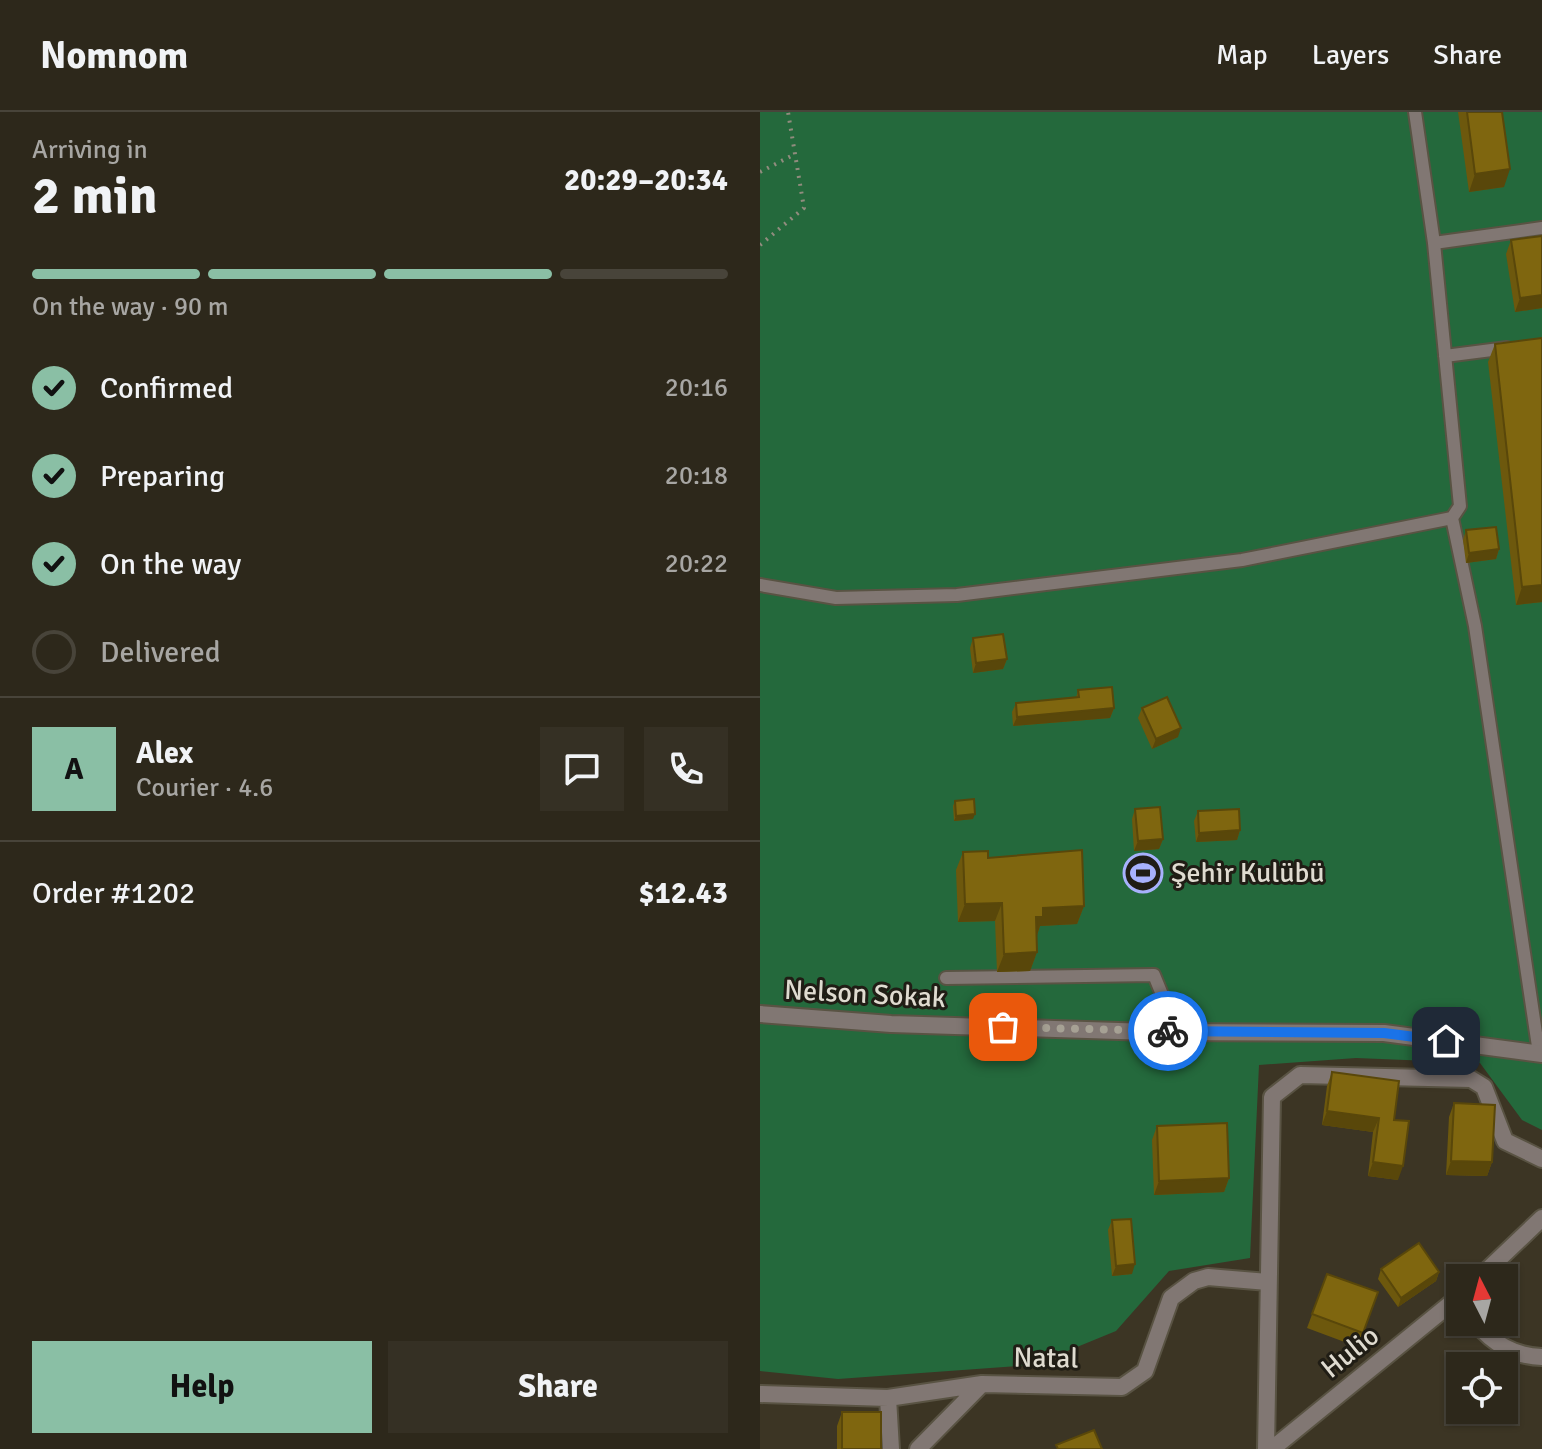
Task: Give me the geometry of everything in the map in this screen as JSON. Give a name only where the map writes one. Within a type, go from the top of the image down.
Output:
[{"type":"street","name":"Nelson Sokak","points":[[760,1014],[891,1024],[1384,1033],[1540,1053]]},
{"type":"street","points":[[1266,1449],[1272,1097],[1300,1075],[1471,1079],[1484,1087],[1505,1141],[1542,1159]]},
{"type":"street","points":[[1494,1264],[1542,1218]]},
{"type":"street","name":"Natal","points":[[760,1394],[888,1398],[982,1384],[1122,1387],[1145,1371],[1171,1298],[1194,1281],[1208,1277],[1268,1282]]},
{"type":"street","name":"Hulio","points":[[1272,1449],[1446,1307]]},
{"type":"street","points":[[1490,1336],[1499,1345],[1523,1356],[1542,1357]]},
{"type":"street","points":[[918,1449],[982,1384]]},
{"type":"street","points":[[888,1398],[891,1449]]},
{"type":"lane","points":[[760,585],[836,598],[957,595],[1242,560],[1452,518],[1460,506],[1434,243],[1415,112]]},
{"type":"lane","points":[[1434,243],[1542,228]]},
{"type":"lane","points":[[1445,356],[1514,347]]},
{"type":"lane","points":[[1452,518],[1475,626],[1540,1053]]},
{"type":"lane","points":[[946,978],[1154,975],[1177,1031]]},
{"type":"path","points":[[760,245],[804,208],[788,112]]},
{"type":"path","points":[[760,172],[795,154]]},
{"type":"green space","points":[[760,112],[1542,112],[1542,1130],[1522,1120],[1480,1063],[1356,1058],[1259,1065],[1250,1258],[1169,1271],[1116,1331],[1033,1365],[838,1379],[760,1371]]},
{"type":"building","points":[[1467,112],[1502,112],[1510,169],[1475,174]]},
{"type":"building","points":[[1542,236],[1542,295],[1520,298],[1511,240]]},
{"type":"building","points":[[1542,338],[1542,585],[1522,587],[1495,344]]},
{"type":"building","points":[[1496,527],[1499,549],[1469,553],[1466,530]]},
{"type":"building","points":[[1003,634],[1007,659],[976,663],[973,638]]},
{"type":"building","points":[[1112,687],[1114,708],[1017,717],[1016,703],[1079,697],[1078,690]]},
{"type":"building","points":[[1167,697],[1181,728],[1156,739],[1142,708]]},
{"type":"building","points":[[974,799],[975,814],[956,816],[955,801]]},
{"type":"building","points":[[1160,807],[1163,839],[1138,841],[1135,809]]},
{"type":"building","points":[[1239,809],[1240,830],[1199,833],[1198,811]]},
{"type":"building","points":[[1082,850],[1084,906],[1043,908],[1043,917],[1036,917],[1037,952],[1004,954],[1002,903],[965,904],[963,852],[988,851],[988,858]]},
{"type":"building","points":[[1332,1072],[1399,1081],[1394,1120],[1409,1121],[1403,1166],[1373,1162],[1379,1118],[1327,1111]]},
{"type":"building","points":[[1454,1103],[1495,1105],[1492,1162],[1451,1161]]},
{"type":"building","points":[[1227,1123],[1229,1178],[1159,1181],[1157,1126]]},
{"type":"building","points":[[1131,1219],[1135,1264],[1116,1266],[1112,1220]]},
{"type":"building","points":[[1419,1243],[1439,1272],[1401,1298],[1381,1269]]},
{"type":"building","points":[[1327,1274],[1378,1292],[1363,1333],[1312,1314]]},
{"type":"building","points":[[842,1412],[881,1412],[881,1449],[842,1449]]},
{"type":"building","points":[[1094,1430],[1102,1449],[1058,1449],[1056,1445]]},
{"type":"way so far","points":[[1003,1027],[1168,1031]]},
{"type":"place","name":"Şehir Kulübü","points":[[1143,873]]},
{"type":"route","points":[[1168,1031],[1384,1033],[1446,1041]]}]
